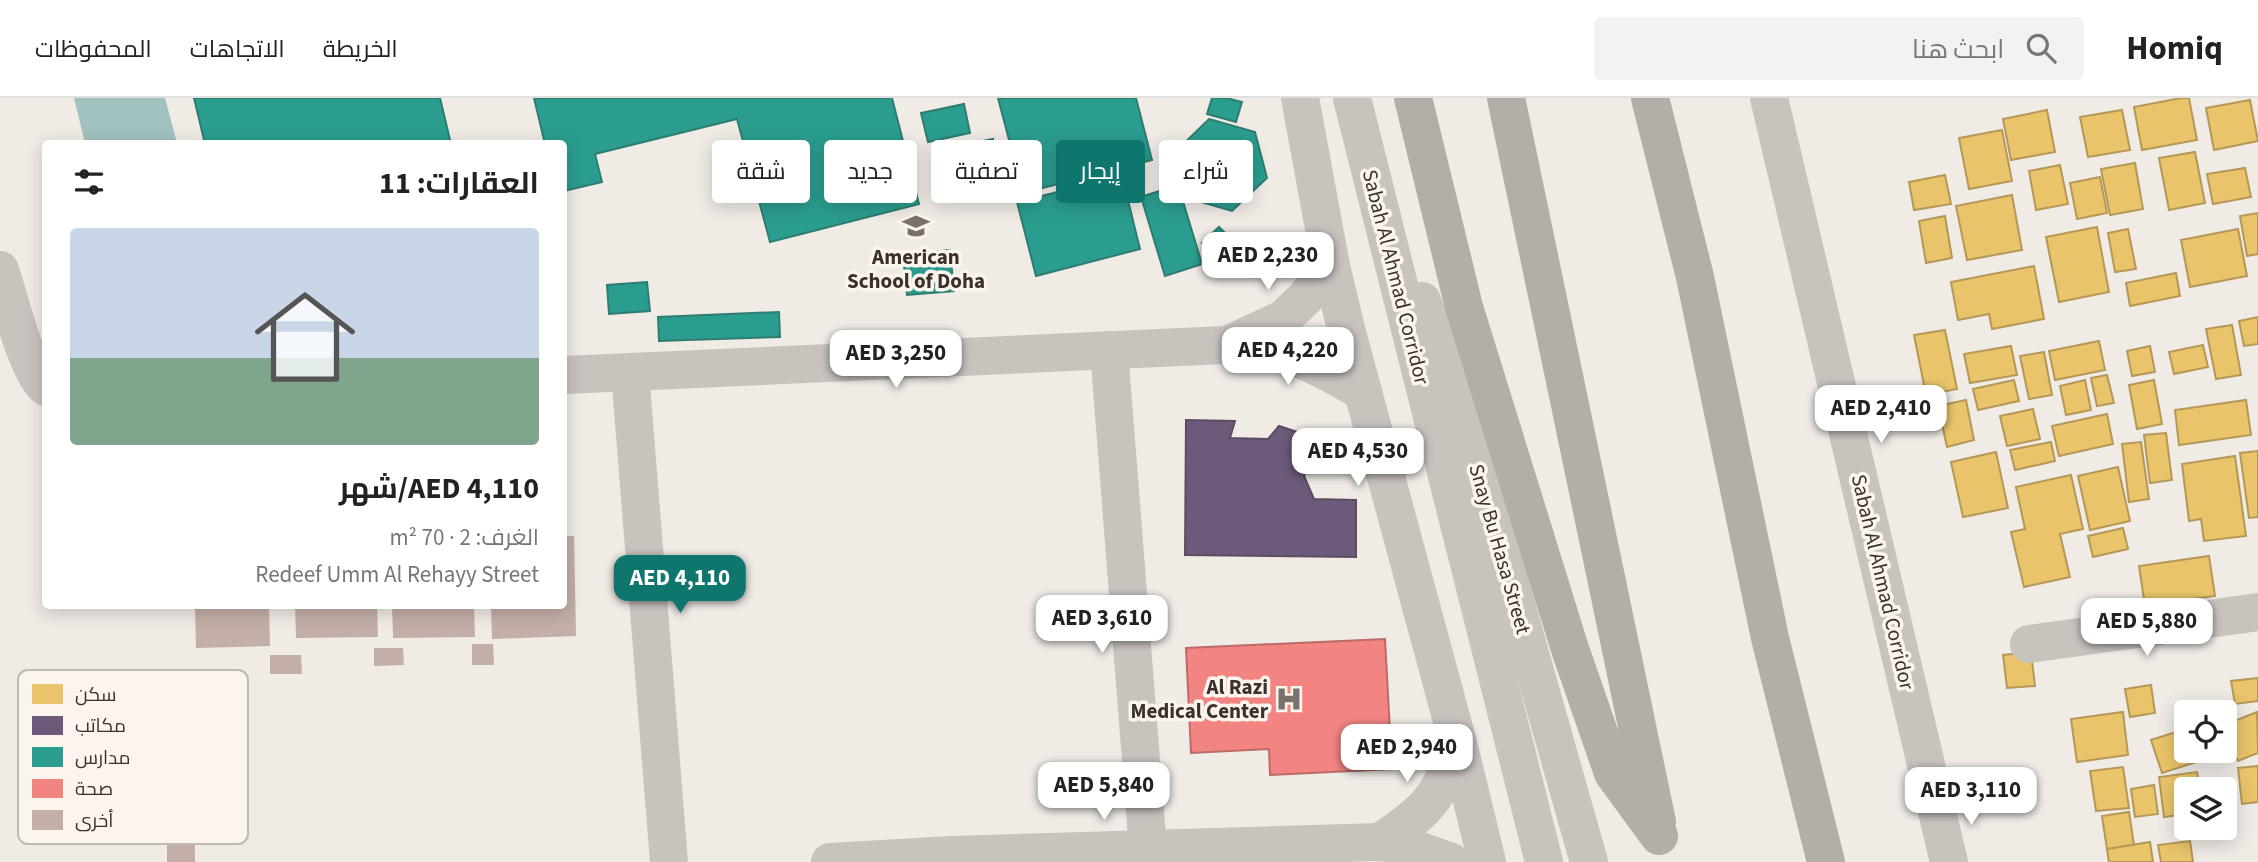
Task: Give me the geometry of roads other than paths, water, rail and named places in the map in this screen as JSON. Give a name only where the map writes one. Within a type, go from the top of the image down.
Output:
[{"type":"highway","points":[[1413,98],[1464,307],[1570,649],[1613,773],[1662,849]]},
{"type":"highway","points":[[1506,98],[1662,849]]},
{"type":"highway","points":[[1650,98],[1695,277],[1770,638],[1826,862]]},
{"type":"street","points":[[1300,98],[1331,265],[1487,862]]},
{"type":"street","name":"Sabah Al Ahmad Corridor","points":[[1352,98],[1387,246],[1544,862]]},
{"type":"street","name":"Sabah Al Ahmad Corridor","points":[[1769,98],[1949,862]]},
{"type":"street","name":"Snay Bu Hasa Street","points":[[1387,246],[1426,308],[1452,377],[1589,862]]},
{"type":"street","points":[[1225,345],[1283,319],[1304,299],[1331,265]]},
{"type":"street","points":[[0,270],[42,385]]},
{"type":"street","points":[[567,376],[1225,345],[1272,350],[1293,357],[1326,370],[1363,392]]},
{"type":"street","points":[[1109,351],[1150,856]]},
{"type":"street","points":[[630,372],[669,862]]},
{"type":"street","points":[[2029,644],[2258,612]]},
{"type":"street","points":[[1380,842],[1412,821],[1429,805],[1447,775],[1458,743]]},
{"type":"street","points":[[1936,806],[1978,862]]},
{"type":"street","points":[[830,862],[1150,856],[1380,842],[1409,847],[1451,862]]},
{"type":"water","points":[[74,98],[165,98],[176,140],[84,140]]},
{"type":"place","name":"American School of Doha","points":[[916,226]]},
{"type":"place","name":"Al Razi Medical Center","points":[[1289,699]]}]
